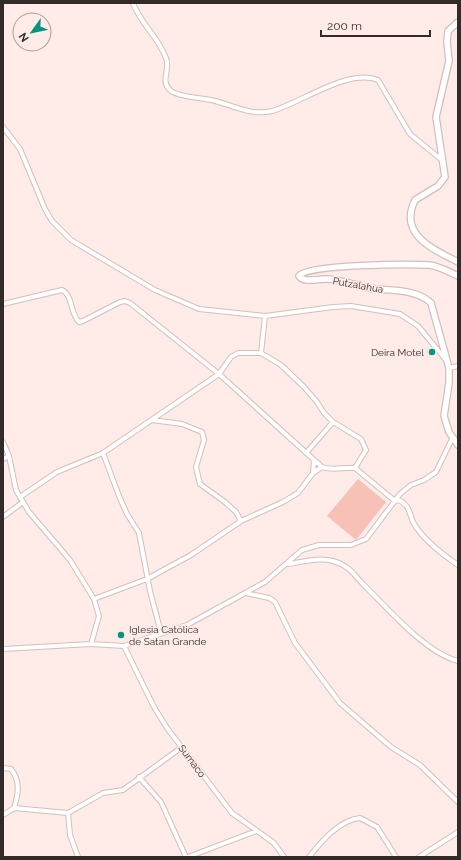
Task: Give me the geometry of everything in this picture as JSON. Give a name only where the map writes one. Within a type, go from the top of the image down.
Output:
[{"type":"street","points":[[133,3],[167,58],[164,76],[166,85],[176,95],[201,97],[243,110],[255,112],[271,111],[339,83],[369,77],[378,80],[410,134],[442,161]]},
{"type":"street","points":[[458,22],[448,31],[447,42],[450,61],[436,117],[444,180],[438,186],[415,200],[411,213],[411,223],[420,240],[458,262]]},
{"type":"street","points":[[3,127],[20,149],[45,209],[52,221],[71,240],[155,290],[190,306],[222,312],[265,316],[351,306],[396,313],[411,320],[418,326],[446,361]]},
{"type":"street","name":"Putzalahua","points":[[458,276],[430,265],[352,266],[325,268],[302,272],[299,276],[303,280],[328,279],[368,288],[397,291],[425,299],[431,304],[434,310],[449,368],[449,383],[444,416],[452,439],[458,445]]},
{"type":"street","points":[[3,304],[62,290],[67,294],[74,318],[79,322],[113,305],[125,301],[130,303],[219,374],[322,467],[328,470],[347,467],[355,468],[395,500],[405,503],[409,508],[419,531],[458,565]]},
{"type":"street","points":[[261,354],[265,316]]},
{"type":"street","points":[[20,497],[57,472],[103,453],[219,374],[231,357],[238,353],[261,354],[281,365],[308,392],[333,422],[361,439],[365,444],[366,450],[355,468]]},
{"type":"street","points":[[449,368],[458,366]]},
{"type":"street","points":[[151,420],[182,424],[202,432],[204,440],[196,467],[200,484],[225,502],[236,512],[241,521]]},
{"type":"street","points":[[306,453],[333,422]]},
{"type":"street","points":[[3,649],[91,644],[124,646],[187,625],[266,582],[288,564],[294,555],[309,547],[360,543],[366,539],[395,500],[406,489],[436,472],[452,439]]},
{"type":"street","points":[[3,442],[9,456],[14,482],[20,497],[29,512],[70,560],[94,599],[99,616],[91,644]]},
{"type":"street","points":[[103,453],[118,496],[139,533],[147,579],[162,633]]},
{"type":"street","points":[[3,459],[9,456]]},
{"type":"street","points":[[312,473],[314,460]]},
{"type":"street","points":[[94,599],[147,579],[191,555],[241,521],[292,497],[298,492],[312,473],[322,467]]},
{"type":"street","points":[[3,517],[23,502]]},
{"type":"street","points":[[288,564],[323,559],[350,568],[362,583],[437,652],[444,657],[458,661]]},
{"type":"street","points":[[246,593],[269,598],[275,602],[296,643],[340,703],[391,747],[420,765],[458,802]]},
{"type":"street","name":"Sumaco","points":[[124,646],[160,718],[232,813],[274,843],[284,857]]},
{"type":"street","points":[[3,815],[14,808],[68,812],[103,793],[122,790],[182,747]]},
{"type":"street","points":[[3,768],[11,769],[17,780],[18,793],[14,808]]},
{"type":"street","points":[[139,778],[161,802],[187,857],[256,831]]},
{"type":"street","points":[[68,812],[72,845],[78,857]]},
{"type":"street","points":[[309,857],[329,834],[351,820],[360,818],[379,829],[396,857]]},
{"type":"street","points":[[419,857],[458,832]]},
{"type":"shaded area","points":[[358,479],[386,502],[356,540],[327,516]]},
{"type":"place","name":"Deira Motel","points":[[432,352]]},
{"type":"place","name":"Iglesia Católica de Satan Grande","points":[[121,635]]}]
